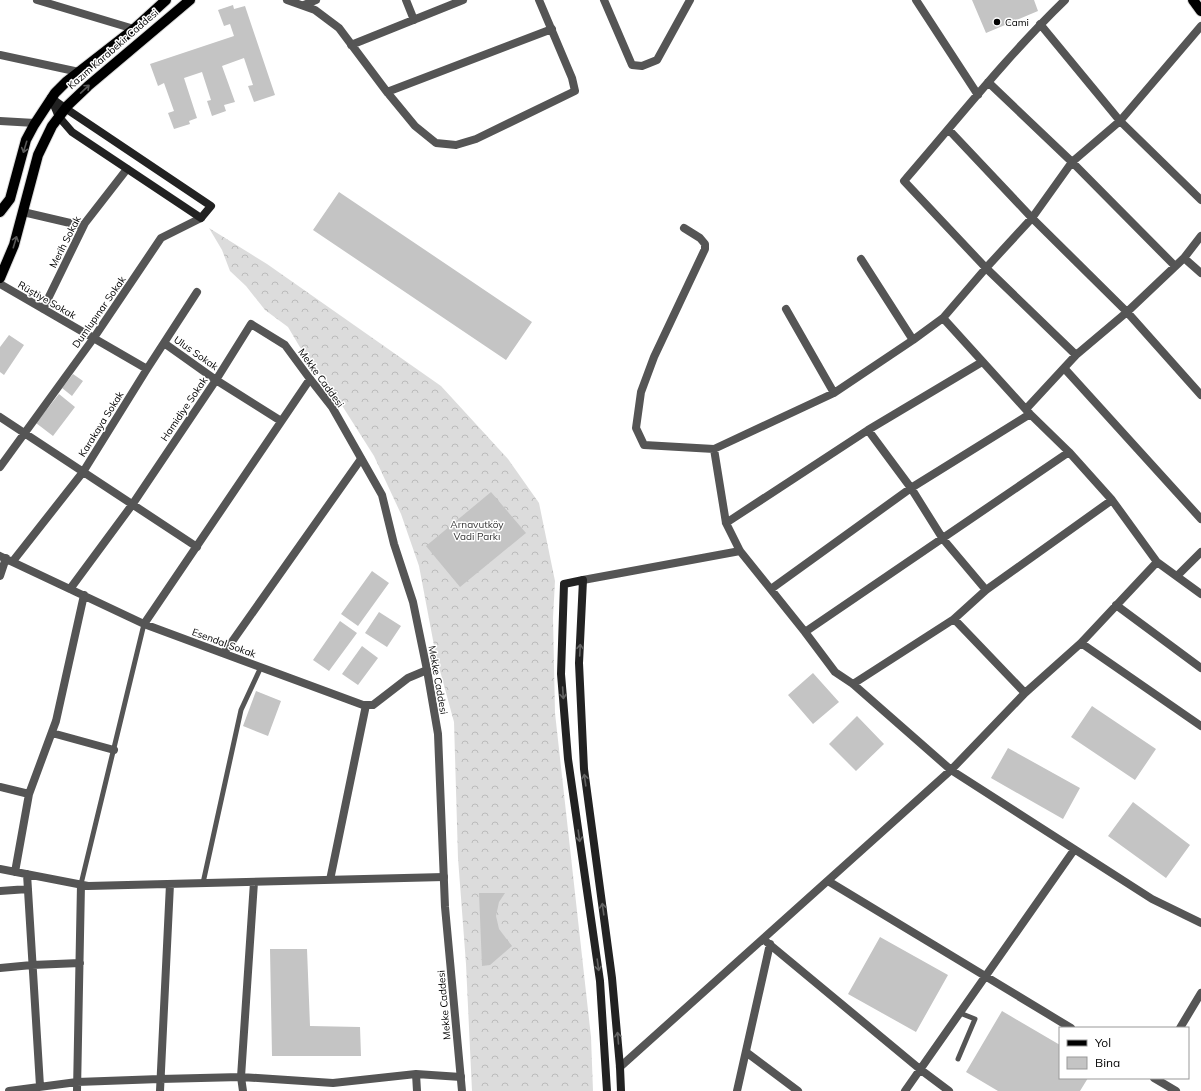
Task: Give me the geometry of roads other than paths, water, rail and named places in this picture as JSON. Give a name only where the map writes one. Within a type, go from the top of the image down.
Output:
[{"type":"main road","name":"Kazım Karabekir Caddesi","points":[[0,212],[10,199],[26,140],[51,98],[66,82],[134,29],[166,0]]},
{"type":"main road","name":"Kazım Karabekir Caddesi","points":[[1,271],[14,245],[38,155],[52,126],[65,108],[88,86],[190,0]]},
{"type":"main road","points":[[1193,0],[1201,11]]},
{"type":"main road","points":[[51,98],[65,108],[211,206],[201,218],[72,132],[59,117],[51,98]]},
{"type":"main road","points":[[607,1091],[600,981],[568,759],[561,674],[564,584],[583,580],[579,663],[584,769],[612,978],[621,1091]]},
{"type":"main road","points":[[606,1067],[620,1066]]},
{"type":"street","points":[[37,0],[134,29]]},
{"type":"street","points":[[287,0],[315,10],[339,28],[387,92],[415,126],[436,143],[456,145],[476,139],[575,91],[572,78],[539,0]]},
{"type":"street","points":[[304,5],[316,0]]},
{"type":"street","points":[[406,0],[414,20]]},
{"type":"street","points":[[351,45],[463,0]]},
{"type":"street","points":[[604,0],[632,65],[642,66],[657,60],[690,0]]},
{"type":"street","points":[[916,0],[978,95]]},
{"type":"street","points":[[1065,0],[1040,24],[988,82],[949,130],[904,181],[986,268],[1076,355]]},
{"type":"street","points":[[1040,24],[1120,121],[1201,200]]},
{"type":"street","points":[[684,228],[700,238],[705,244],[705,249],[654,357],[641,392],[636,428],[644,445],[714,449],[834,393],[943,318],[1032,218],[1072,162],[1120,121],[1201,26]]},
{"type":"street","points":[[387,92],[552,29]]},
{"type":"street","points":[[0,55],[79,72]]},
{"type":"street","points":[[988,82],[1072,162],[1175,266]]},
{"type":"street","points":[[0,121],[35,123]]},
{"type":"street","points":[[949,130],[1032,218],[1127,312],[1201,395]]},
{"type":"street","name":"Merih Sokak","points":[[43,309],[83,226],[93,210],[127,169]]},
{"type":"street","points":[[23,212],[83,226]]},
{"type":"street","name":"Dumlupınar Sokak","points":[[0,467],[93,338],[162,238],[201,218]]},
{"type":"street","points":[[771,589],[911,488],[1028,411],[1076,355],[1127,312],[1184,258],[1201,236]]},
{"type":"street","points":[[1184,258],[1201,273]]},
{"type":"street","points":[[860,259],[913,340]]},
{"type":"street","name":"Rüştiye Sokak","points":[[0,284],[147,369]]},
{"type":"street","name":"Karakaya Sokak","points":[[6,559],[83,472],[197,292]]},
{"type":"street","points":[[786,309],[834,393]]},
{"type":"street","points":[[943,318],[982,362],[1069,452],[1112,500],[1157,562],[1201,594]]},
{"type":"street","name":"Mekke Caddesi","points":[[251,324],[285,345],[332,407],[360,459],[382,495],[394,544],[413,602],[438,734],[445,906],[462,1091]]},
{"type":"street","name":"Hamidiye Sokak","points":[[70,589],[132,505],[216,380],[251,324]]},
{"type":"street","name":"Ulus Sokak","points":[[164,343],[216,380],[281,421]]},
{"type":"street","points":[[726,523],[868,430],[982,362]]},
{"type":"street","points":[[1064,368],[1201,519]]},
{"type":"street","points":[[144,624],[310,379]]},
{"type":"street","points":[[0,417],[196,547]]},
{"type":"street","points":[[868,430],[911,488],[943,538],[986,590]]},
{"type":"street","points":[[714,449],[726,523],[740,551],[835,672],[853,684],[951,770],[1152,899],[1201,923]]},
{"type":"street","points":[[805,632],[1069,452]]},
{"type":"street","points":[[224,653],[360,459]]},
{"type":"street","points":[[853,684],[954,619],[986,590],[1112,500]]},
{"type":"street","points":[[583,580],[740,551]]},
{"type":"street","points":[[1177,576],[1201,552]]},
{"type":"street","points":[[0,576],[6,559]]},
{"type":"street","name":"Esendal Sokak","points":[[6,559],[144,624],[366,705]]},
{"type":"street","points":[[620,1066],[951,770],[1024,693],[1081,643],[1157,562]]},
{"type":"street","points":[[15,872],[29,794],[56,721],[84,595]]},
{"type":"street","points":[[1116,605],[1201,668]]},
{"type":"street","points":[[954,619],[1024,693]]},
{"type":"street","points":[[1081,643],[1201,726]]},
{"type":"street","points":[[330,880],[366,705],[372,705],[408,678],[427,670]]},
{"type":"street","points":[[52,733],[114,750]]},
{"type":"street","points":[[0,787],[29,794]]},
{"type":"street","points":[[905,1091],[1074,850]]},
{"type":"street","points":[[0,869],[88,886],[444,877]]},
{"type":"street","points":[[27,874],[40,1086]]},
{"type":"street","points":[[828,881],[1069,1027]]},
{"type":"street","points":[[243,1091],[241,1077],[254,882]]},
{"type":"street","points":[[77,1091],[81,884]]},
{"type":"street","points":[[160,1091],[170,884]]},
{"type":"street","points":[[0,891],[28,889]]},
{"type":"street","points":[[763,939],[921,1070],[949,1091]]},
{"type":"street","points":[[737,1091],[770,944]]},
{"type":"street","points":[[0,968],[80,963]]},
{"type":"street","points":[[1181,1027],[1201,993]]},
{"type":"street","points":[[746,1052],[798,1091]]},
{"type":"street","points":[[416,1074],[417,1091]]},
{"type":"street","points":[[9,1091],[77,1082],[160,1079],[241,1077],[333,1087],[416,1074],[461,1077]]},
{"type":"street","points":[[1156,1079],[1176,1091]]},
{"type":"lane","points":[[81,884],[144,624]]},
{"type":"lane","points":[[202,883],[242,710],[261,667]]},
{"type":"lane","points":[[958,1059],[975,1019],[960,1013]]},
{"type":"place","name":"Cami","points":[[997,22]]},
{"type":"park label","name":"Arnavutköy Vadi Parkı","points":[[477,530]]}]
